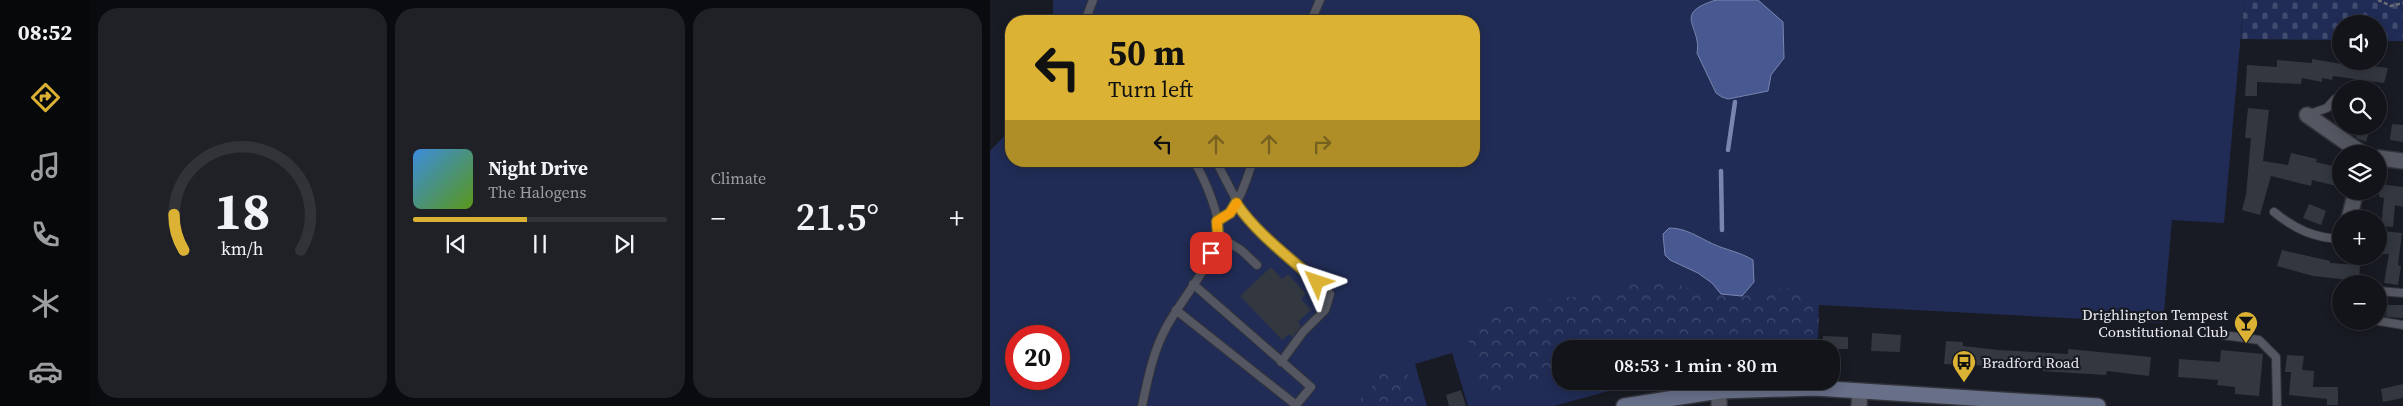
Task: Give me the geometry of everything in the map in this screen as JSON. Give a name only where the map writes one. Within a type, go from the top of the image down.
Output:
[{"type":"main road","points":[[1624,406],[1719,391],[1815,388],[1859,398],[2098,406]]},
{"type":"street","points":[[2307,115],[2350,145]]},
{"type":"street","points":[[2387,159],[2403,161]]},
{"type":"street","points":[[1719,391],[1719,406]]},
{"type":"lane","points":[[1088,15],[1093,0]]},
{"type":"lane","points":[[1314,15],[1320,0]]},
{"type":"lane","points":[[2307,115],[2327,108],[2332,102]]},
{"type":"lane","points":[[1142,406],[1155,352],[1176,310],[1193,284],[1218,236],[1217,221],[1206,183],[1197,167]]},
{"type":"lane","points":[[1219,167],[1245,217],[1330,294],[1325,310],[1303,332],[1281,362]]},
{"type":"lane","points":[[1217,221],[1230,213],[1251,167]]},
{"type":"lane","points":[[2274,212],[2291,226],[2303,232],[2332,238]]},
{"type":"lane","points":[[1218,236],[1241,250],[1257,265]]},
{"type":"lane","points":[[1176,310],[1296,405],[1311,388],[1193,284]]},
{"type":"lane","points":[[2387,292],[2403,293]]},
{"type":"lane","points":[[2387,322],[2403,325]]},
{"type":"lane","points":[[2223,335],[2258,340],[2276,357],[2277,406]]},
{"type":"path","points":[[2378,0],[2390,6],[2403,4]]},
{"type":"green space","points":[[1053,0],[2244,0],[2224,223],[2172,220],[2163,323],[1819,305],[1817,340],[1552,340],[1552,390],[1612,390],[1554,406],[1468,406],[1452,353],[1415,364],[1427,406],[990,406],[990,151],[1005,135],[1005,167],[1480,167],[1480,15],[1053,15]]},
{"type":"green space","points":[[2244,0],[2403,0],[2403,41],[2387,41],[2387,15],[2332,15],[2332,40],[2241,39]]},
{"type":"green space","points":[[1666,281],[1704,293],[1741,296],[1747,290],[1788,288],[1801,293],[1819,318],[1818,340],[1552,340],[1552,377],[1484,395],[1466,331],[1488,314],[1512,303],[1580,296],[1628,285]]},
{"type":"green space","points":[[1405,367],[1417,406],[1352,406],[1368,392],[1383,370]]},
{"type":"shaded area","points":[[1716,0],[1758,0],[1783,22],[1784,58],[1771,75],[1768,91],[1728,99],[1716,93],[1697,53],[1692,16],[1695,10],[1702,5]]},
{"type":"shaded area","points":[[1669,228],[1686,231],[1753,260],[1754,282],[1742,296],[1721,294],[1712,283],[1698,273],[1670,260],[1665,255],[1663,234]]},
{"type":"building","points":[[2312,59],[2332,62],[2332,70],[2387,70],[2388,68],[2385,80],[2362,80],[2333,76],[2332,80],[2322,78],[2322,82],[2302,78],[2301,84],[2257,82],[2257,96],[2245,96],[2247,65],[2277,67],[2277,60],[2312,63]]},
{"type":"building","points":[[2248,108],[2269,110],[2263,161],[2288,165],[2291,153],[2317,159],[2316,162],[2332,166],[2332,185],[2312,180],[2311,186],[2271,176],[2260,215],[2242,210],[2246,195],[2251,138],[2245,138]]},
{"type":"building","points":[[2392,124],[2403,125],[2403,142],[2390,140]]},
{"type":"building","points":[[2357,135],[2368,135],[2366,142],[2356,138]]},
{"type":"building","points":[[2387,185],[2403,187],[2403,207],[2395,205],[2393,227],[2387,226],[2387,210],[2383,210],[2384,200],[2387,200]]},
{"type":"building","points":[[2309,204],[2326,211],[2321,225],[2303,218]]},
{"type":"building","points":[[2387,231],[2402,233],[2398,265],[2401,266],[2398,285],[2387,283],[2387,275],[2385,275],[2389,254],[2387,254]]},
{"type":"building","points":[[2282,250],[2330,261],[2332,265],[2360,265],[2359,275],[2332,275],[2332,278],[2313,276],[2277,266]]},
{"type":"building","points":[[1271,267],[1282,279],[1288,274],[1306,294],[1301,299],[1311,310],[1298,322],[1301,326],[1292,337],[1289,334],[1282,340],[1240,296]]},
{"type":"building","points":[[2387,305],[2403,305],[2403,318],[2387,317]]},
{"type":"building","points":[[1872,333],[1901,335],[1900,352],[1871,351]]},
{"type":"building","points":[[1823,336],[1848,337],[1848,349],[1840,349],[1840,340],[1823,340]]},
{"type":"building","points":[[1946,341],[1963,342],[1963,346],[1999,350],[2068,354],[2068,349],[2151,357],[2149,376],[2107,371],[2106,375],[2043,371],[2043,368],[1944,364]]},
{"type":"building","points":[[2221,350],[2263,354],[2259,396],[2235,394],[2235,387],[2217,385],[2218,380],[2178,377],[2179,359],[2220,362]]},
{"type":"building","points":[[2287,355],[2304,356],[2302,370],[2314,371],[2313,387],[2338,387],[2338,405],[2327,405],[2327,399],[2289,395],[2291,372],[2285,372]]},
{"type":"building","points":[[2403,384],[2403,398],[2383,402],[2381,389]]},
{"type":"building","points":[[1461,390],[1466,406],[1449,406],[1446,395]]},
{"type":"waterway","points":[[1728,150],[1735,102]]},
{"type":"waterway","points":[[1721,171],[1722,230]]},
{"type":"slow traffic","points":[[1217,228],[1217,221],[1230,213],[1237,203]]},
{"type":"place","name":"Drighlington Tempest Constitutional Club","points":[[2246,344]]},
{"type":"place","name":"Bradford Road","points":[[1964,383]]},
{"type":"route","points":[[1211,253],[1218,236],[1217,221],[1230,213],[1236,203],[1245,217],[1258,230],[1317,282]]}]
